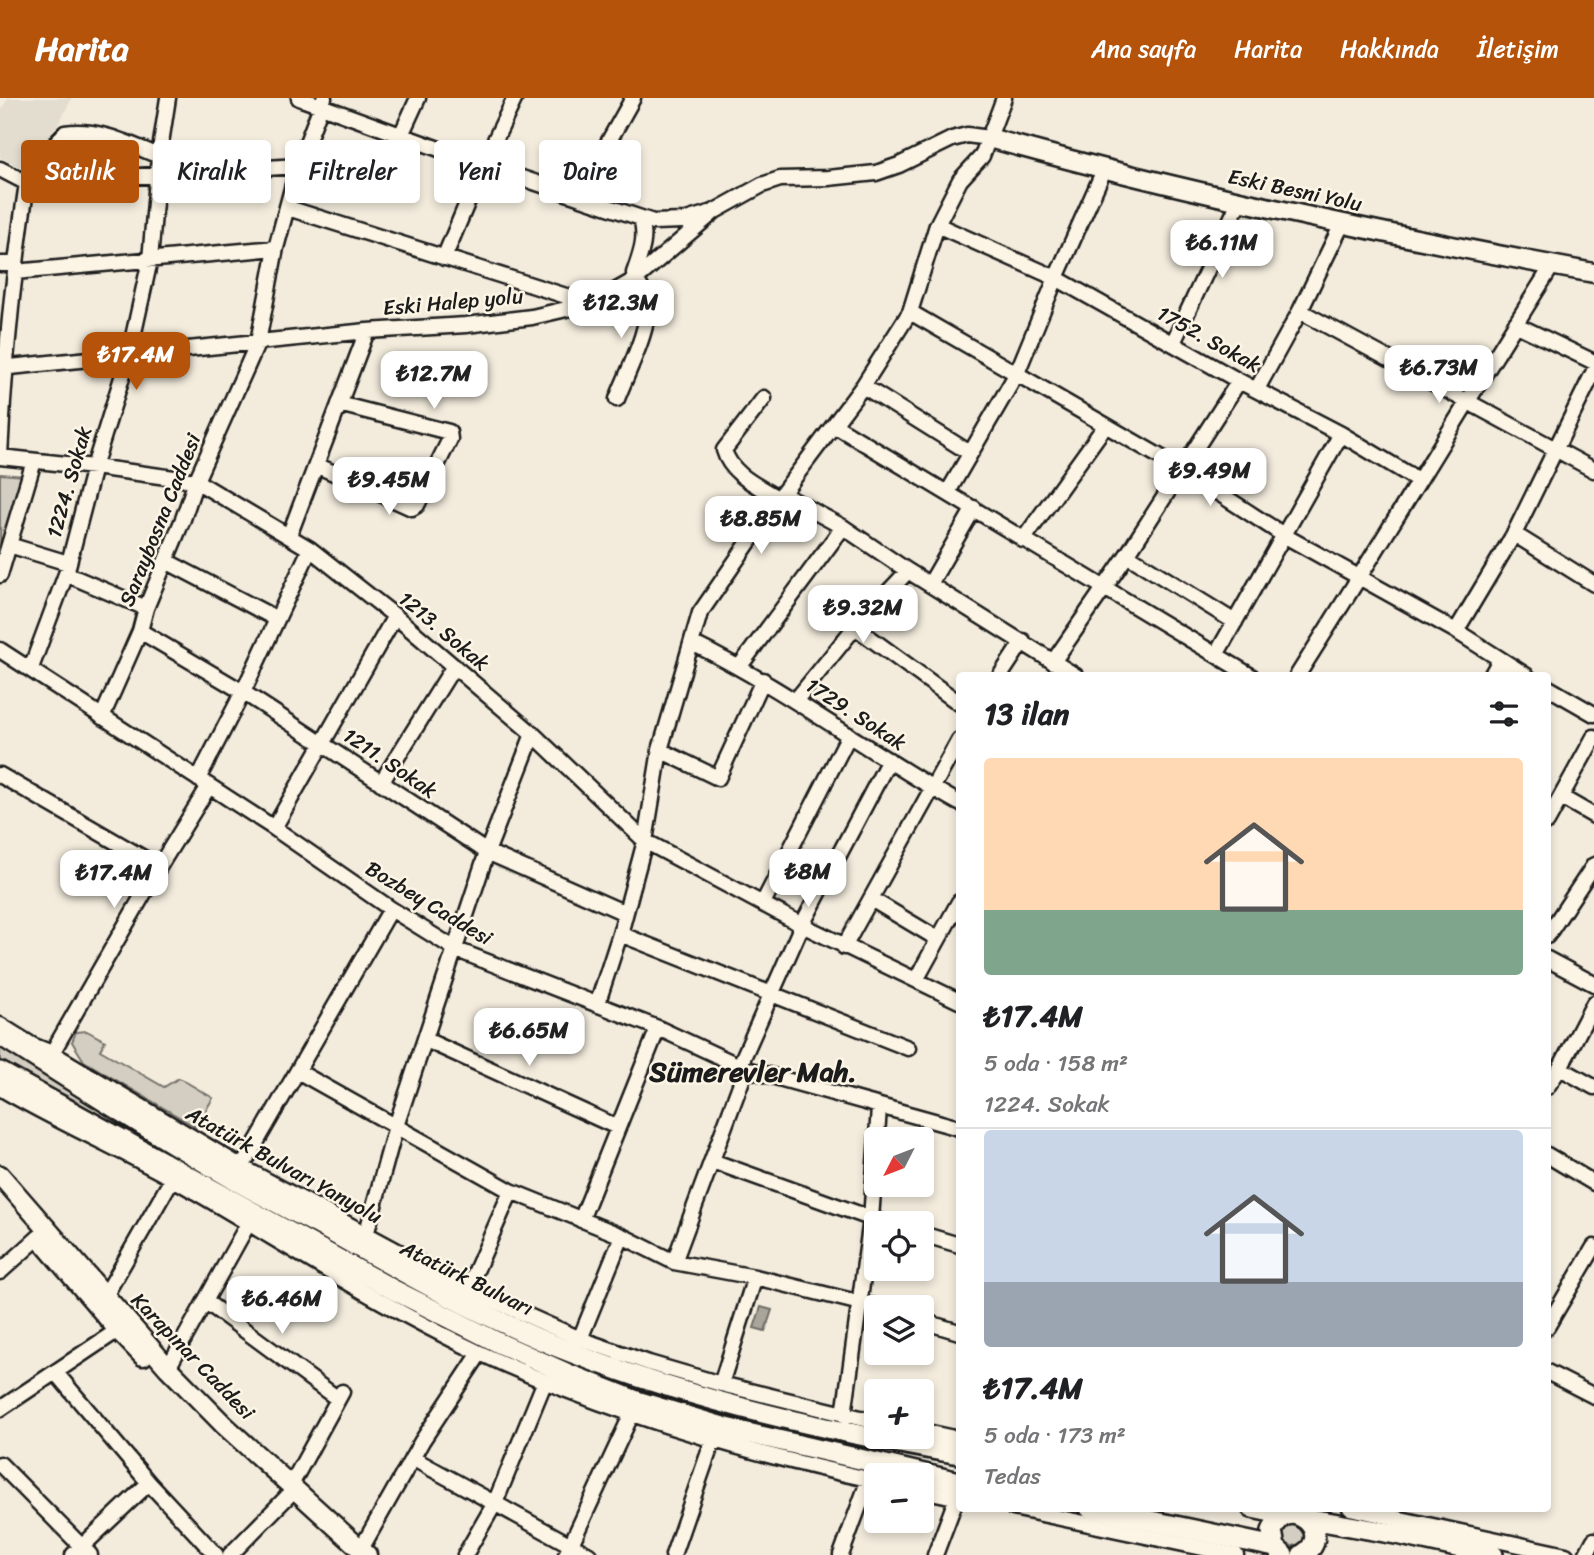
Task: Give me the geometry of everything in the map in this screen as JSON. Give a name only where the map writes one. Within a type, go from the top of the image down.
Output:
[{"type":"highway","name":"Atatürk Bulvarı","points":[[0,1035],[235,1180],[402,1272],[518,1330],[644,1379],[735,1406],[876,1439],[956,1453]]},
{"type":"highway","name":"Atatürk Bulvarı","points":[[1,1088],[499,1343],[634,1407],[730,1429],[864,1471]]},
{"type":"highway","name":"Atatürk Bulvarı","points":[[934,1487],[956,1492]]},
{"type":"highway","points":[[1104,1512],[1244,1551],[1279,1551],[1272,1531],[1277,1521],[1295,1516],[1310,1522],[1315,1535],[1308,1554]]},
{"type":"highway","points":[[1274,1512],[1493,1555]]},
{"type":"main road","name":"Eski Besni Yolu","points":[[989,138],[1104,170],[1239,202],[1594,273]]},
{"type":"main road","name":"Karapınar Caddesi","points":[[0,1175],[168,1368],[290,1490]]},
{"type":"main road","name":"Karapınar Caddesi","points":[[0,1193],[118,1331],[360,1553]]},
{"type":"street","name":"1224. Sokak","points":[[161,140],[168,98]]},
{"type":"street","points":[[299,98],[323,102],[434,147]]},
{"type":"street","points":[[401,135],[418,98]]},
{"type":"street","points":[[495,140],[515,98]]},
{"type":"street","points":[[609,140],[632,98]]},
{"type":"street","points":[[597,1005],[620,934],[645,841],[660,750],[700,612],[863,386],[910,312],[937,225],[960,180],[982,156],[1004,98]]},
{"type":"street","name":"Saraybosna Caddesi","points":[[308,140],[323,102]]},
{"type":"street","points":[[59,140],[65,133],[85,130],[120,140]]},
{"type":"street","name":"Eski Halep yolu","points":[[2,367],[532,317],[599,300],[636,279],[715,211],[762,184],[779,179],[876,173],[952,139],[967,135],[989,138]]},
{"type":"street","points":[[0,169],[21,177]]},
{"type":"street","points":[[948,492],[1017,373],[1104,170]]},
{"type":"street","points":[[1172,343],[1239,202]]},
{"type":"street","points":[[27,203],[10,267],[2,367],[0,457],[196,481]]},
{"type":"street","name":"1224. Sokak","points":[[31,668],[67,569],[94,467],[129,355],[150,260],[155,203]]},
{"type":"street","name":"Saraybosna Caddesi","points":[[102,717],[139,631],[196,481],[258,342],[276,248],[289,203]]},
{"type":"street","points":[[444,258],[467,203]]},
{"type":"street","points":[[598,203],[653,222],[666,223],[683,221],[715,211]]},
{"type":"street","points":[[288,208],[566,296],[575,307]]},
{"type":"street","points":[[617,398],[643,333],[647,314],[646,299],[634,273],[644,243],[645,230],[641,218]]},
{"type":"street","points":[[1257,389],[1300,311],[1342,224]]},
{"type":"street","name":"1752. Sokak","points":[[937,225],[1056,278],[1239,381],[1341,434],[1418,480]]},
{"type":"street","points":[[10,267],[150,260],[276,248]]},
{"type":"street","points":[[1300,672],[1552,265]]},
{"type":"street","points":[[1300,311],[1594,470]]},
{"type":"street","points":[[910,312],[1183,470],[1285,536],[1456,631],[1520,672]]},
{"type":"street","points":[[1515,324],[1594,362]]},
{"type":"street","points":[[289,536],[367,331]]},
{"type":"street","points":[[1456,631],[1514,534],[1594,371]]},
{"type":"street","points":[[1053,662],[1127,555],[1239,381]]},
{"type":"street","points":[[863,386],[970,453]]},
{"type":"street","points":[[764,398],[724,450],[728,463],[744,477],[843,527],[1069,672]]},
{"type":"street","points":[[316,465],[412,508],[417,505],[450,439],[449,432],[339,404]]},
{"type":"street","points":[[834,425],[1244,672]]},
{"type":"street","points":[[1024,540],[1105,426]]},
{"type":"street","points":[[1216,655],[1341,434]]},
{"type":"street","points":[[0,575],[34,461]]},
{"type":"street","name":"1213. Sokak","points":[[196,481],[310,549],[395,617],[533,734],[645,841],[844,947],[956,1000]]},
{"type":"street","points":[[930,584],[974,508]]},
{"type":"street","points":[[740,666],[843,527]]},
{"type":"street","points":[[1514,534],[1594,584]]},
{"type":"street","points":[[9,545],[67,569],[146,608]]},
{"type":"street","points":[[52,1053],[159,867],[203,782],[310,549]]},
{"type":"street","points":[[1127,555],[1235,622]]},
{"type":"street","points":[[166,561],[277,619]]},
{"type":"street","points":[[796,700],[855,627],[908,571]]},
{"type":"street","points":[[274,828],[395,617]]},
{"type":"street","points":[[855,627],[956,701]]},
{"type":"street","name":"1211. Sokak","points":[[139,631],[243,692],[487,852],[625,913]]},
{"type":"street","points":[[1003,672],[1023,641]]},
{"type":"street","name":"1729. Sokak","points":[[692,643],[740,666],[956,801]]},
{"type":"street","name":"Bozbey Caddesi","points":[[0,650],[457,950],[658,1028],[743,1068],[878,1108],[956,1127]]},
{"type":"street","points":[[1493,672],[1500,660]]},
{"type":"street","points":[[381,783],[454,666]]},
{"type":"street","points":[[660,750],[718,778],[763,680]]},
{"type":"street","points":[[1551,689],[1594,714]]},
{"type":"street","points":[[366,1235],[396,1126],[457,950],[487,852],[533,734]]},
{"type":"street","points":[[763,903],[849,735]]},
{"type":"street","points":[[1551,815],[1594,737]]},
{"type":"street","points":[[844,947],[956,745]]},
{"type":"street","points":[[674,1262],[770,995],[802,925],[889,760]]},
{"type":"street","points":[[0,775],[159,867]]},
{"type":"street","points":[[1561,797],[1594,816]]},
{"type":"street","points":[[1551,930],[1594,865]]},
{"type":"street","points":[[871,899],[938,939]]},
{"type":"street","points":[[916,980],[956,907]]},
{"type":"street","points":[[242,1167],[391,909]]},
{"type":"street","points":[[620,934],[908,1048]]},
{"type":"street","points":[[1551,960],[1594,984]]},
{"type":"street","points":[[1551,1081],[1593,1008]]},
{"type":"street","name":"Atatürk Bulvarı Yanyolu","points":[[0,1026],[32,1045],[52,1053],[242,1167],[468,1289],[580,1339],[649,1363],[864,1419]]},
{"type":"street","points":[[580,1220],[658,1028]]},
{"type":"street","points":[[426,1040],[617,1127]]},
{"type":"street","points":[[1560,1068],[1594,1087]]},
{"type":"street","points":[[299,1072],[511,1191],[622,1236],[674,1262],[864,1303]]},
{"type":"street","points":[[1,1088],[172,1179],[390,1306],[480,1353],[545,1381],[634,1407],[713,1440],[864,1472]]},
{"type":"street","points":[[878,1108],[878,1211]]},
{"type":"street","points":[[1551,1157],[1594,1183]]},
{"type":"street","points":[[712,1161],[864,1216]]},
{"type":"street","points":[[105,1296],[172,1179]]},
{"type":"street","points":[[468,1289],[511,1191]]},
{"type":"street","points":[[168,1368],[249,1222]]},
{"type":"street","points":[[580,1339],[622,1236]]},
{"type":"street","points":[[0,1272],[39,1237]]},
{"type":"street","points":[[934,1238],[956,1244]]},
{"type":"street","points":[[1551,1320],[1594,1247]]},
{"type":"street","points":[[721,1384],[755,1278]]},
{"type":"street","points":[[844,1415],[864,1280]]},
{"type":"street","points":[[205,1301],[340,1395],[290,1490],[230,1555]]},
{"type":"street","points":[[934,1325],[956,1331]]},
{"type":"street","points":[[1,1406],[118,1331]]},
{"type":"street","points":[[360,1553],[412,1458],[480,1353]]},
{"type":"street","points":[[56,1373],[149,1483],[216,1555]]},
{"type":"street","points":[[1551,1374],[1594,1396]]},
{"type":"street","points":[[465,1555],[495,1503],[545,1381]]},
{"type":"street","points":[[569,1550],[634,1407]]},
{"type":"street","points":[[934,1434],[956,1438]]},
{"type":"street","points":[[673,1555],[713,1440]]},
{"type":"street","points":[[412,1458],[495,1503],[569,1550],[589,1555]]},
{"type":"street","points":[[0,1464],[82,1552],[149,1483]]},
{"type":"street","points":[[934,1491],[956,1492]]},
{"type":"street","points":[[841,1555],[864,1497]]},
{"type":"street","points":[[935,1555],[956,1497]]},
{"type":"street","points":[[1034,1512],[1244,1551]]},
{"type":"street","points":[[1368,1512],[1566,1555]]},
{"type":"street","points":[[1586,1555],[1594,1540]]},
{"type":"shaded area","points":[[8,98],[72,98],[50,140],[21,140],[21,166],[0,157],[0,112]]},
{"type":"shaded area","points":[[0,474],[25,476],[0,551]]},
{"type":"shaded area","points":[[87,1031],[105,1041],[100,1050],[164,1087],[179,1078],[213,1098],[196,1127],[84,1061],[72,1042],[76,1032]]},
{"type":"shaded area","points":[[0,1045],[161,1146],[158,1151],[72,1099],[0,1063]]},
{"type":"shaded area","points":[[761,1307],[772,1310],[765,1331],[754,1328]]},
{"type":"shaded area","points":[[1289,1524],[1297,1524],[1304,1531],[1304,1539],[1297,1546],[1289,1546],[1282,1539],[1282,1531]]},
{"type":"district","name":"Sümerevler Mah.","points":[[753,1071]]}]
